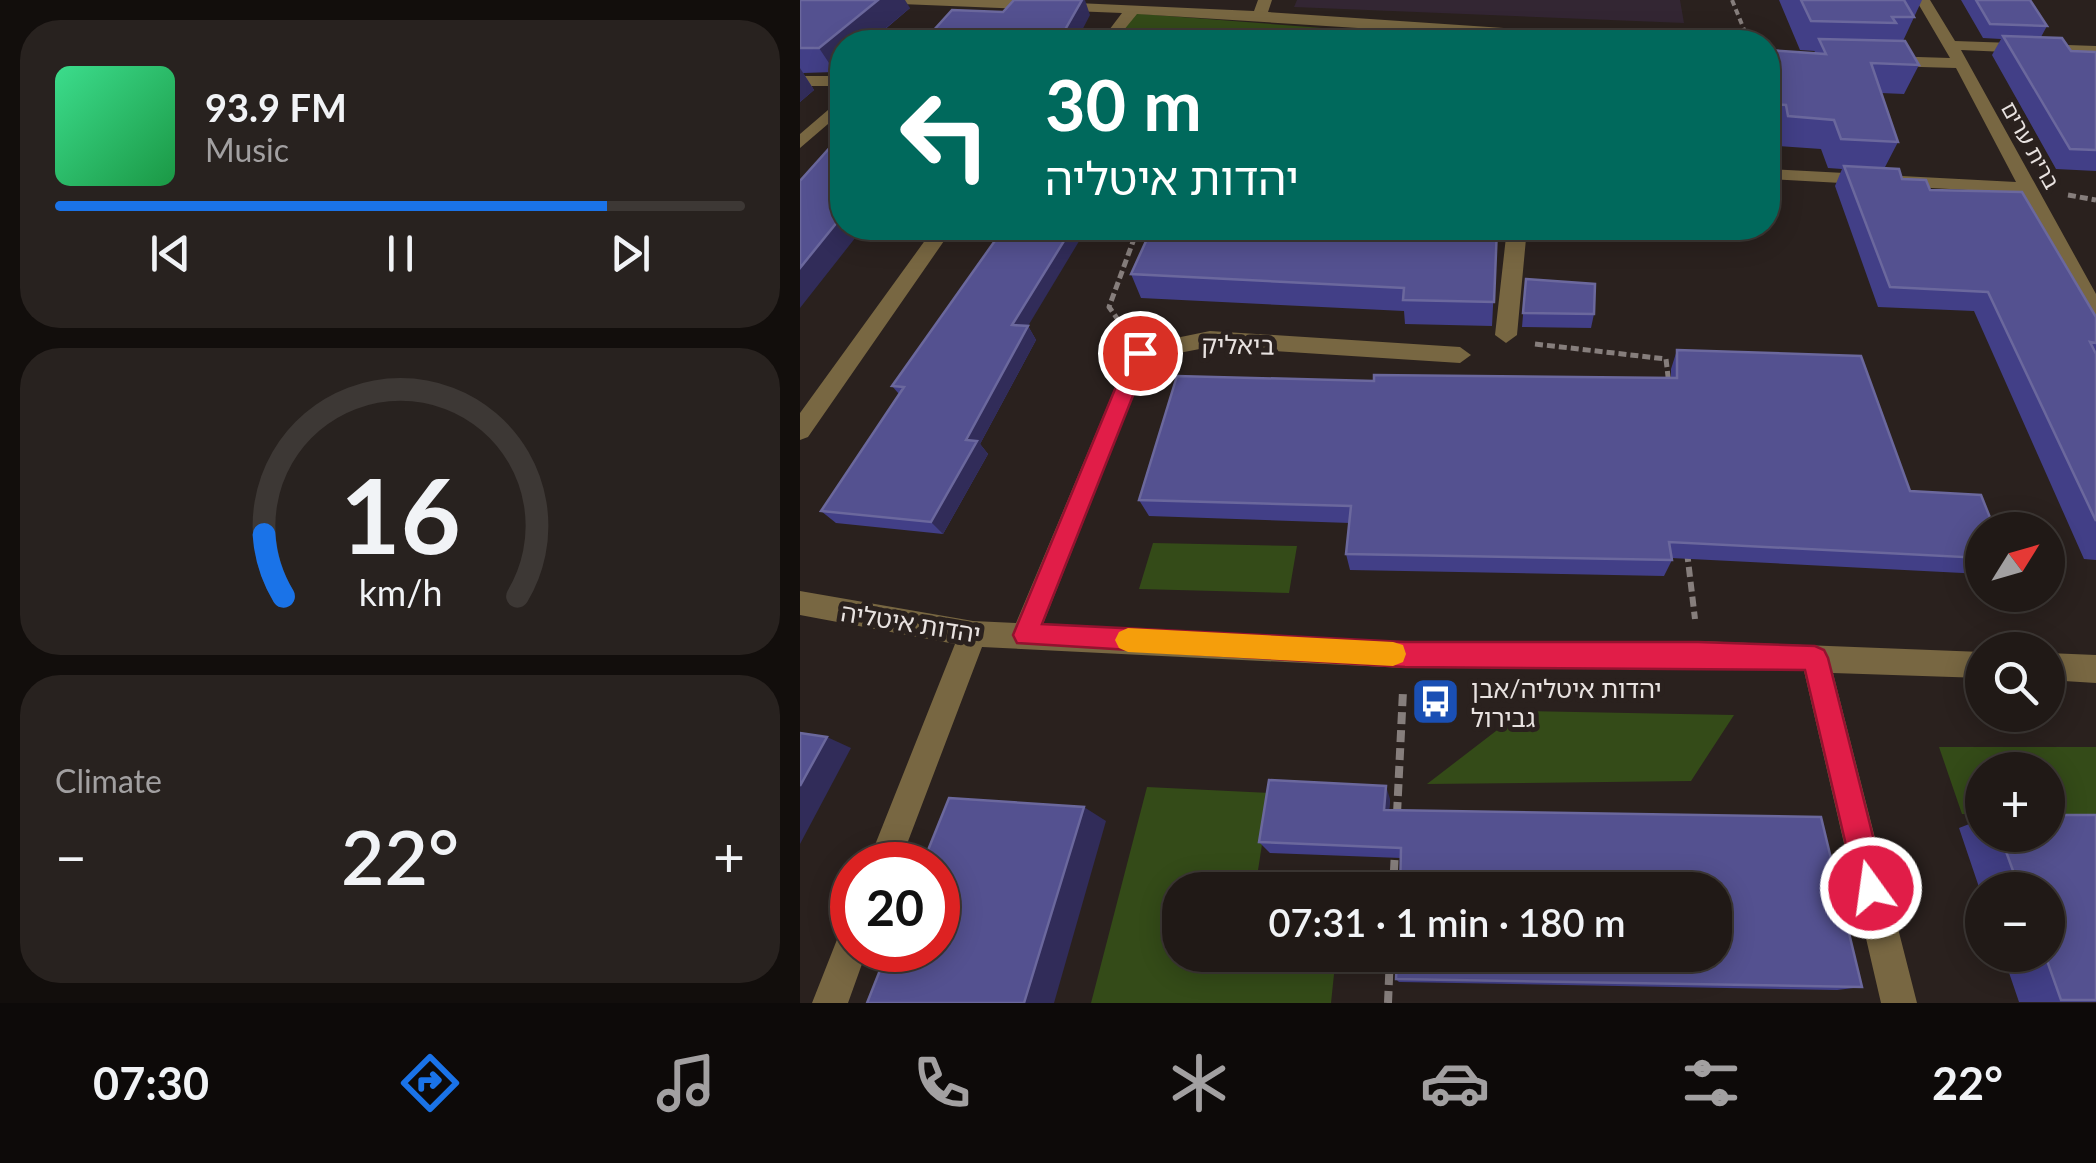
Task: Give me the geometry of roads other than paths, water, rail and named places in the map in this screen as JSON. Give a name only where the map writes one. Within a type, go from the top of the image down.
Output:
[{"type":"street","points":[[901,0],[1259,16],[1414,30]]},
{"type":"street","points":[[1259,16],[1265,0]]},
{"type":"street","name":"ברית ערים","points":[[1922,0],[1962,63],[2096,313]]},
{"type":"street","points":[[1117,30],[1133,10]]},
{"type":"street","points":[[1950,45],[2096,51]]},
{"type":"street","points":[[1864,60],[1962,63]]},
{"type":"street","points":[[800,81],[830,81]]},
{"type":"street","points":[[800,143],[830,114]]},
{"type":"street","points":[[1780,175],[2030,188]]},
{"type":"street","points":[[800,431],[935,240]]},
{"type":"street","points":[[1506,335],[1515,240]]},
{"type":"street","name":"ביאליק","points":[[1026,635],[1140,353],[1210,338],[1460,355]]},
{"type":"street","name":"יהדות איטליה","points":[[800,604],[973,634],[1405,654],[1698,654],[1965,664]]},
{"type":"street","points":[[892,842],[973,634]]},
{"type":"street","points":[[1815,658],[1900,1003]]},
{"type":"street","points":[[2065,668],[2096,669]]},
{"type":"street","points":[[830,1003],[842,972]]},
{"type":"place","name":"יהדות איטליה/אבן גבירול","points":[[1436,702]]}]
